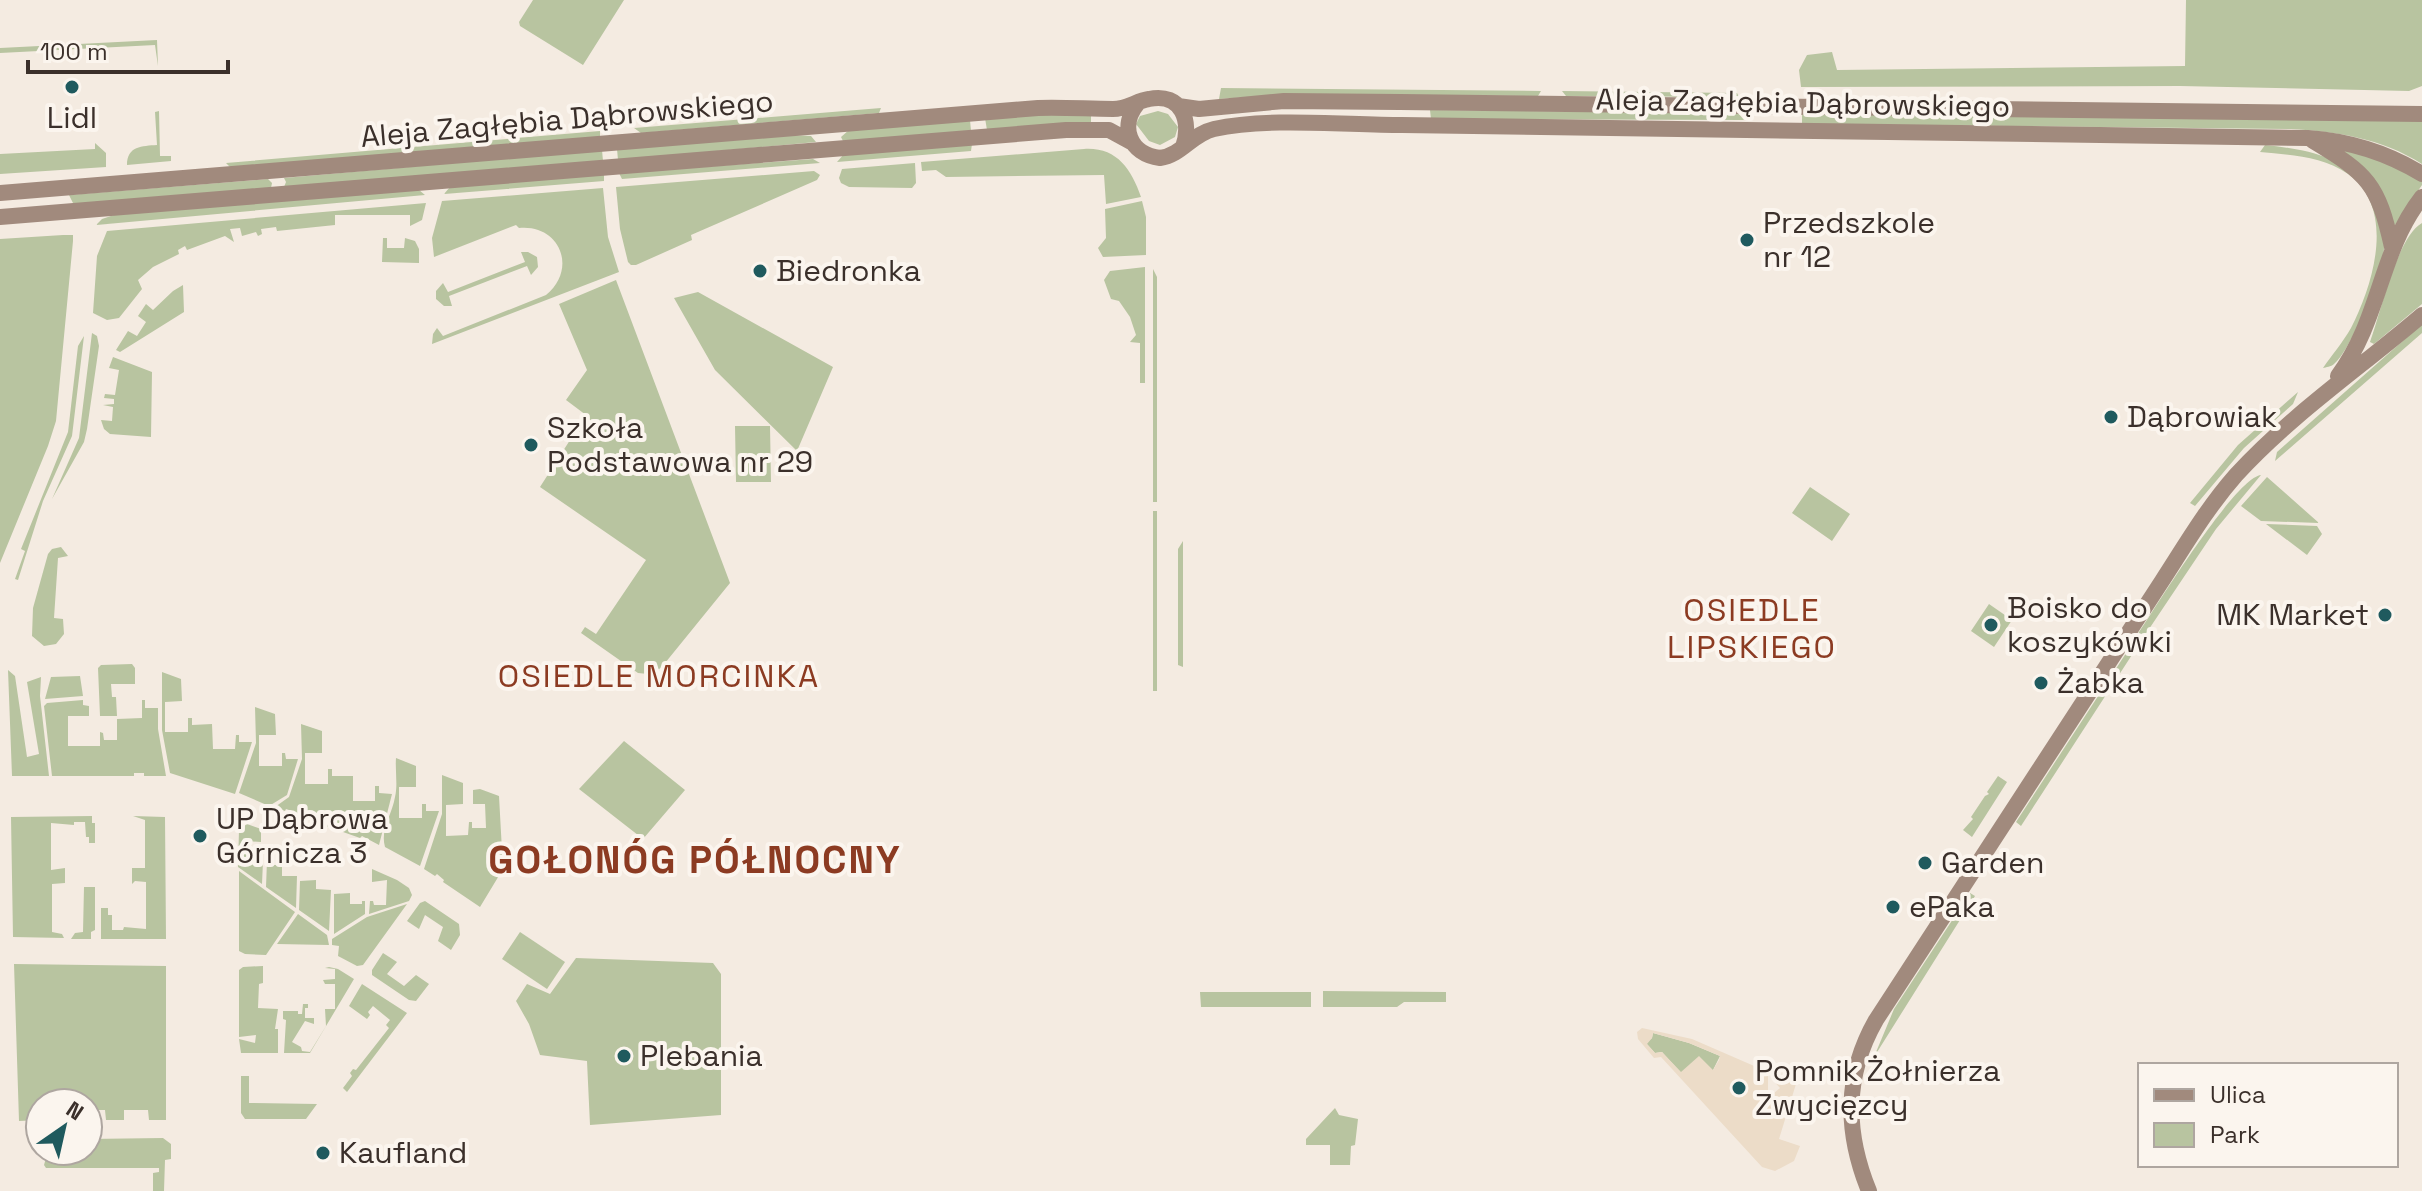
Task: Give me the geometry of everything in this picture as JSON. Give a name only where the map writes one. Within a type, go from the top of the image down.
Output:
[{"type":"street","points":[[1158,98],[1178,106],[1187,124],[1183,147],[1172,155],[1160,158],[1147,155],[1132,143],[1127,122],[1138,103],[1158,98]]},
{"type":"street","name":"Aleja Zagłębia Dąbrowskiego","points":[[1178,106],[1199,109],[1284,101],[2422,114]]},
{"type":"street","name":"Aleja Zagłębia Dąbrowskiego","points":[[0,193],[1038,108],[1121,109],[1138,103]]},
{"type":"street","name":"Aleja Zagłębia Dąbrowskiego","points":[[1183,147],[1196,135],[1216,129],[1287,124],[2308,138],[2363,146],[2422,174]]},
{"type":"street","points":[[826,126],[829,149]]},
{"type":"street","name":"Aleja Zagłębia Dąbrowskiego","points":[[0,217],[1084,129],[1114,131],[1132,143]]},
{"type":"street","points":[[2308,138],[2346,161],[2367,179],[2380,200],[2392,247]]},
{"type":"street","points":[[269,172],[277,177],[279,184],[271,196]]},
{"type":"street","points":[[2321,395],[2348,363],[2363,336],[2392,247],[2414,218],[2422,197]]},
{"type":"street","points":[[1869,1191],[1852,1139],[1850,1096],[1856,1063],[1876,1020],[2186,540],[2244,466],[2321,395],[2422,315]]},
{"type":"green space","points":[[533,0],[624,0],[583,65],[520,26],[519,22]]},
{"type":"green space","points":[[2186,0],[2422,0],[2422,86],[2409,91],[2180,86],[1801,87],[1799,70],[1807,55],[1832,52],[1837,70],[2185,66]]},
{"type":"green space","points":[[157,40],[158,66],[155,45],[0,53],[0,48]]},
{"type":"green space","points":[[1221,88],[1541,91],[1538,96],[1293,94],[1219,99]]},
{"type":"green space","points":[[1562,91],[1737,93],[1739,97],[1566,96]]},
{"type":"green space","points":[[881,108],[879,113],[641,133],[634,128]]},
{"type":"green space","points":[[1430,110],[1738,113],[1744,120],[1431,119]]},
{"type":"green space","points":[[159,111],[160,156],[171,156],[171,161],[127,165],[133,151],[157,145],[155,112]]},
{"type":"green space","points":[[1158,111],[1168,114],[1178,127],[1175,137],[1160,145],[1149,141],[1136,124],[1140,116]]},
{"type":"green space","points":[[1052,113],[1091,115],[1091,122],[987,130],[985,118]]},
{"type":"green space","points":[[1802,114],[2422,121],[2422,164],[2375,142],[2308,130],[1802,124]]},
{"type":"green space","points":[[970,120],[971,131],[843,141],[841,137],[849,130]]},
{"type":"green space","points":[[600,131],[600,137],[231,168],[226,163]]},
{"type":"green space","points":[[811,136],[816,142],[618,160],[617,149]]},
{"type":"green space","points":[[95,143],[106,153],[106,167],[0,174],[0,154],[95,149]]},
{"type":"green space","points":[[972,144],[971,151],[837,162],[844,154]]},
{"type":"green space","points":[[2265,145],[2320,155],[2345,167],[2366,186],[2377,214],[2384,245],[2379,270],[2349,343],[2334,364],[2323,368],[2351,328],[2367,291],[2376,248],[2372,207],[2363,189],[2338,168],[2306,157],[2260,152]]},
{"type":"green space","points":[[2340,148],[2375,157],[2422,181],[2393,228],[2350,157]]},
{"type":"green space","points":[[1084,149],[1105,152],[1121,161],[1141,197],[1106,204],[1104,175],[946,177],[936,170],[922,171],[921,162]]},
{"type":"green space","points":[[602,150],[603,161],[284,187],[284,178]]},
{"type":"green space","points":[[813,159],[820,163],[622,179],[619,173]]},
{"type":"green space","points":[[915,163],[916,183],[912,188],[849,187],[839,178],[842,169]]},
{"type":"green space","points":[[814,171],[820,175],[817,180],[691,235],[692,240],[636,265],[628,262],[620,229],[616,187]]},
{"type":"green space","points":[[604,174],[604,181],[444,194],[450,187]]},
{"type":"green space","points":[[268,179],[272,183],[271,188],[74,205],[69,195]]},
{"type":"green space","points":[[603,188],[608,237],[619,272],[432,344],[437,328],[443,336],[546,295],[556,284],[562,261],[560,250],[545,233],[516,225],[434,257],[432,238],[442,201]]},
{"type":"green space","points":[[419,190],[425,195],[96,225],[114,215]]},
{"type":"green space","points":[[1142,201],[1146,217],[1146,255],[1103,257],[1098,248],[1106,238],[1105,209]]},
{"type":"green space","points":[[426,203],[422,220],[410,226],[410,215],[335,215],[335,225],[277,231],[276,227],[261,229],[262,234],[258,236],[256,232],[242,236],[240,228],[230,229],[234,242],[225,236],[187,250],[185,246],[178,250],[179,254],[153,267],[138,280],[142,289],[119,318],[107,320],[93,313],[97,256],[107,231]]},
{"type":"green space","points":[[2422,223],[2422,304],[2374,344],[2370,342],[2397,259],[2413,231]]},
{"type":"green space","points":[[73,235],[56,421],[0,563],[0,239]]},
{"type":"green space","points":[[383,238],[387,238],[387,248],[404,248],[405,238],[415,241],[419,249],[419,263],[382,262]]},
{"type":"green space","points":[[521,252],[537,257],[538,267],[531,275],[527,266],[449,296],[452,306],[444,306],[436,299],[436,291],[443,283],[448,292],[525,262]]},
{"type":"green space","points":[[1145,267],[1145,383],[1140,383],[1140,343],[1130,342],[1136,335],[1130,317],[1119,301],[1111,299],[1104,280],[1110,271]]},
{"type":"green space","points":[[1153,269],[1157,277],[1157,502],[1153,502]]},
{"type":"green space","points":[[616,280],[730,583],[661,668],[648,674],[638,673],[581,633],[585,627],[596,634],[646,560],[540,487],[586,415],[566,400],[587,370],[559,304]]},
{"type":"green space","points":[[183,285],[184,312],[120,352],[116,350],[128,331],[137,336],[146,322],[138,316],[146,304],[153,310]]},
{"type":"green space","points":[[698,292],[833,367],[797,451],[715,370],[674,298]]},
{"type":"green space","points":[[2422,324],[2422,333],[2275,461],[2277,452]]},
{"type":"green space","points":[[92,333],[97,336],[99,346],[84,442],[52,499],[79,438]]},
{"type":"green space","points":[[84,336],[72,436],[43,501],[18,580],[15,579],[25,551],[21,549],[68,432],[78,346]]},
{"type":"green space","points":[[113,357],[152,372],[151,437],[110,434],[104,429],[101,420],[112,421],[113,407],[103,405],[114,404],[114,399],[104,398],[105,394],[115,395],[119,370],[109,368]]},
{"type":"green space","points":[[2298,392],[2293,404],[2244,448],[2195,506],[2190,503],[2238,445]]},
{"type":"green space","points":[[735,426],[770,426],[771,482],[736,482]]},
{"type":"green space","points":[[2261,475],[2216,529],[2143,638],[2138,634],[2196,546],[2233,497]]},
{"type":"green space","points":[[2267,477],[2319,523],[2261,521],[2241,506]]},
{"type":"green space","points":[[1810,487],[1850,514],[1832,541],[1792,513]]},
{"type":"green space","points":[[1153,511],[1157,511],[1157,691],[1153,691]]},
{"type":"green space","points":[[2266,524],[2317,526],[2322,534],[2307,555]]},
{"type":"green space","points":[[1183,541],[1183,667],[1178,665],[1178,549]]},
{"type":"green space","points":[[61,547],[68,556],[58,558],[54,618],[63,619],[64,634],[56,644],[44,646],[32,636],[33,608],[48,554],[52,549]]},
{"type":"green space","name":"Boisko do koszykówki","points":[[1989,604],[2012,620],[1994,647],[1971,631]]},
{"type":"green space","points":[[2134,641],[2139,644],[2021,826],[2016,822]]},
{"type":"green space","points":[[132,664],[135,684],[111,684],[112,697],[116,697],[117,716],[100,716],[98,668],[101,665]]},
{"type":"green space","points":[[8,670],[15,676],[27,757],[39,754],[27,682],[41,677],[40,696],[49,776],[12,776]]},
{"type":"green space","points":[[162,672],[181,679],[182,701],[165,702],[165,732],[188,732],[188,718],[192,718],[192,725],[212,724],[213,749],[235,749],[236,735],[239,735],[239,742],[252,742],[235,794],[170,773],[162,730]]},
{"type":"green space","points":[[80,676],[83,696],[45,699],[51,677]]},
{"type":"green space","points":[[83,700],[83,705],[89,706],[89,716],[68,716],[68,746],[100,746],[100,732],[104,740],[117,740],[117,719],[142,718],[142,700],[145,700],[145,708],[158,708],[158,729],[166,776],[134,773],[134,776],[52,776],[44,706],[47,703]]},
{"type":"green space","points":[[255,707],[275,714],[276,735],[259,735],[259,766],[282,766],[282,753],[285,753],[286,759],[298,759],[287,795],[269,806],[239,793],[256,743]]},
{"type":"green space","points":[[301,724],[322,731],[322,753],[305,753],[305,784],[328,784],[328,769],[332,769],[332,776],[353,776],[353,801],[375,801],[375,786],[379,786],[379,793],[392,794],[379,845],[362,836],[360,838],[275,807],[289,797],[302,759]]},
{"type":"green space","points":[[624,741],[685,790],[643,839],[579,789]]},
{"type":"green space","points":[[396,758],[416,766],[416,787],[399,787],[399,818],[422,818],[422,804],[426,804],[426,811],[439,811],[420,866],[385,847],[385,828],[396,792]]},
{"type":"green space","points":[[442,775],[463,783],[463,804],[446,805],[446,836],[468,835],[469,822],[472,822],[472,828],[486,828],[485,804],[473,804],[473,790],[480,789],[499,796],[503,869],[480,907],[443,882],[437,874],[435,876],[424,869],[442,814]]},
{"type":"green space","points":[[1998,776],[2007,782],[1972,837],[1963,830],[1973,819],[1971,817]]},
{"type":"green space","points":[[92,816],[95,843],[89,843],[89,837],[86,837],[85,822],[74,822],[74,825],[51,823],[51,870],[65,868],[65,883],[52,884],[52,932],[62,934],[64,938],[13,937],[11,817]]},
{"type":"green space","points":[[133,816],[165,817],[166,939],[101,939],[101,908],[108,908],[108,915],[112,915],[112,930],[123,930],[124,927],[146,929],[146,882],[135,881],[132,884],[132,868],[145,868],[145,820]]},
{"type":"green space","points":[[247,824],[261,829],[261,842],[247,841],[247,864],[259,865],[263,861],[262,884],[238,867],[239,830]]},
{"type":"green space","points":[[267,861],[271,865],[282,865],[282,876],[297,876],[296,908],[266,887]]},
{"type":"green space","points":[[372,869],[409,888],[412,895],[409,901],[369,914],[370,901],[374,905],[386,905],[387,880],[372,882]]},
{"type":"green space","points":[[239,871],[295,912],[266,955],[239,951]]},
{"type":"green space","points":[[316,880],[316,889],[331,890],[329,931],[299,910],[300,881]]},
{"type":"green space","points":[[84,887],[95,887],[95,930],[91,932],[91,939],[71,939],[75,933],[83,932]]},
{"type":"green space","points":[[350,893],[350,904],[365,901],[365,914],[334,934],[334,894]]},
{"type":"green space","points":[[1970,893],[1975,896],[1874,1057],[1894,1009]]},
{"type":"green space","points":[[425,901],[459,924],[460,935],[451,950],[438,941],[443,927],[425,915],[419,929],[407,921]]},
{"type":"green space","points":[[407,904],[363,965],[357,966],[338,956],[339,946],[332,945],[332,939],[367,917]]},
{"type":"green space","points":[[298,914],[327,935],[329,945],[277,944]]},
{"type":"green space","points":[[520,932],[565,962],[547,989],[502,959]]},
{"type":"green space","points":[[383,953],[397,962],[387,974],[404,986],[416,975],[429,984],[416,1001],[409,1000],[372,975]]},
{"type":"green space","points":[[576,958],[713,963],[721,974],[721,1115],[590,1125],[587,1061],[540,1055],[529,1024],[516,1001],[527,984],[550,994]]},
{"type":"green space","points":[[14,964],[166,966],[166,1120],[149,1120],[148,1110],[124,1110],[124,1120],[106,1120],[104,1087],[24,1087],[24,1121],[19,1121]]},
{"type":"green space","points":[[263,966],[258,1008],[278,1009],[275,1029],[278,1029],[278,1053],[241,1053],[239,1039],[255,1043],[256,1035],[239,1037],[239,970]]},
{"type":"green space","points":[[325,968],[338,969],[354,979],[310,1053],[284,1053],[286,1020],[283,1019],[283,1011],[302,1014],[303,1004],[308,1004],[305,1018],[314,1018],[314,1024],[305,1021],[292,1042],[302,1051],[310,1052],[326,1026],[325,1009],[335,1009],[335,984],[325,984],[323,980],[335,979],[335,969]]},
{"type":"green space","points":[[362,984],[407,1013],[347,1092],[343,1088],[352,1076],[350,1073],[356,1070],[389,1028],[386,1025],[390,1020],[373,1006],[367,1019],[349,1006]]},
{"type":"green space","points":[[1323,991],[1446,992],[1446,1002],[1404,1002],[1397,1007],[1323,1007]]},
{"type":"green space","points":[[1200,992],[1311,992],[1311,1007],[1201,1007]]},
{"type":"green space","points":[[1653,1033],[1720,1056],[1713,1070],[1681,1073],[1662,1052],[1655,1053],[1646,1043]]},
{"type":"green space","points":[[241,1076],[249,1076],[249,1103],[317,1104],[306,1119],[245,1119],[241,1113]]},
{"type":"green space","points":[[1335,1108],[1339,1115],[1358,1119],[1350,1165],[1330,1165],[1330,1145],[1306,1145],[1306,1139]]},
{"type":"green space","points":[[163,1138],[171,1144],[171,1159],[165,1160],[164,1191],[153,1191],[153,1173],[159,1172],[159,1168],[45,1167],[104,1167],[104,1139]]},
{"type":"shaded area","points":[[1642,1028],[1692,1039],[1768,1072],[1768,1096],[1771,1096],[1771,1091],[1774,1093],[1780,1088],[1771,1078],[1771,1073],[1796,1084],[1779,1139],[1800,1146],[1794,1161],[1775,1171],[1762,1167],[1661,1057],[1654,1058],[1638,1039],[1637,1032]],"holes":[[[1653,1033],[1720,1056],[1713,1070],[1699,1056],[1681,1072],[1662,1052],[1655,1053],[1647,1044]]]},
{"type":"place","name":"Lidl","points":[[72,87]]},
{"type":"place","name":"Przedszkole nr 12","points":[[1747,240]]},
{"type":"place","name":"Biedronka","points":[[760,271]]},
{"type":"place","name":"Dąbrowiak","points":[[2111,417]]},
{"type":"place","name":"Szkoła Podstawowa nr 29","points":[[531,445]]},
{"type":"place","name":"MK Market","points":[[2385,615]]},
{"type":"place","name":"Boisko do koszykówki","points":[[1991,625]]},
{"type":"place","name":"Żabka","points":[[2041,683]]},
{"type":"place","name":"UP Dąbrowa Górnicza 3","points":[[200,836]]},
{"type":"place","name":"Garden","points":[[1925,863]]},
{"type":"place","name":"ePaka","points":[[1893,907]]},
{"type":"place","name":"Plebania","points":[[624,1056]]},
{"type":"place","name":"Pomnik Żołnierza Zwycięzcy","points":[[1739,1088]]},
{"type":"place","name":"Kaufland","points":[[323,1153]]},
{"type":"district","name":"OSIEDLE LIPSKIEGO","points":[[1752,628]]},
{"type":"district","name":"OSIEDLE MORCINKA","points":[[659,676]]},
{"type":"district","name":"GOŁONÓG PÓŁNOCNY","points":[[695,860]]}]
